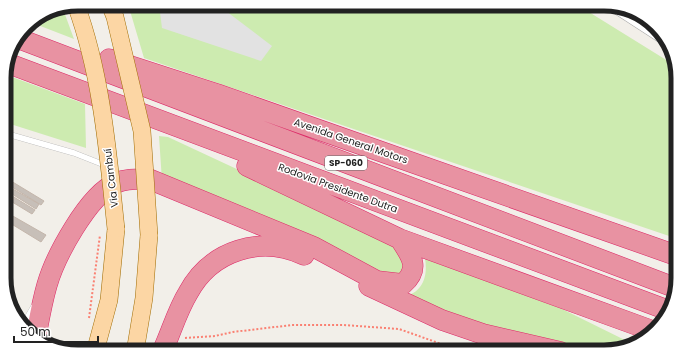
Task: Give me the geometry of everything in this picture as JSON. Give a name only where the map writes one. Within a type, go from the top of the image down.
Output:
[{"type":"highway","name":"Avenida General Motors","points":[[30,32],[231,99],[671,254]]},
{"type":"highway","name":"SP-060","points":[[23,40],[670,286]]},
{"type":"highway","name":"Rodovia Presidente Dutra","points":[[12,65],[664,309]]},
{"type":"highway","points":[[97,98],[206,146],[400,239],[647,329]]},
{"type":"highway","points":[[37,331],[47,285],[71,234],[92,202],[115,183],[123,174],[149,179],[291,237],[376,281],[403,284],[411,277],[413,267],[411,256],[400,239]]},
{"type":"highway","points":[[165,345],[188,292],[205,270],[225,255],[249,248],[272,245],[295,251],[442,320],[483,334],[531,345]]},
{"type":"highway","points":[[551,293],[638,336]]},
{"type":"main road","name":"Via Cambuí","points":[[78,11],[98,89],[105,132],[116,229],[109,300],[97,345]]},
{"type":"main road","points":[[113,11],[142,131],[149,235],[144,298],[136,345]]},
{"type":"street","points":[[626,15],[650,30]]},
{"type":"lane","points":[[11,135],[41,142],[74,153],[123,174]]},
{"type":"lane","points":[[26,320],[47,285]]},
{"type":"path","points":[[89,312],[100,234]]},
{"type":"path","points":[[170,345],[233,332],[292,325],[344,325],[400,329],[445,345]]},
{"type":"green space","points":[[130,11],[587,11],[669,62],[671,78],[671,237],[144,58]]},
{"type":"green space","points":[[64,12],[74,39],[38,25],[44,20]]},
{"type":"green space","points":[[11,77],[85,104],[86,148],[11,124]]},
{"type":"green space","points":[[159,136],[168,137],[297,197],[411,256],[403,284],[162,181]]},
{"type":"green space","points":[[425,258],[560,308],[627,341],[609,345],[539,345],[529,343],[478,326],[404,297],[416,291],[423,283],[426,265]]},
{"type":"shaded area","points":[[226,11],[272,46],[261,61],[162,28],[160,12]]},
{"type":"building","points":[[11,181],[44,201],[41,205],[11,186]]},
{"type":"building","points":[[11,188],[39,204],[36,209],[11,193]]},
{"type":"building","points":[[11,195],[35,210],[32,214],[11,201]]},
{"type":"building","points":[[11,215],[46,235],[41,242],[11,224]]}]
